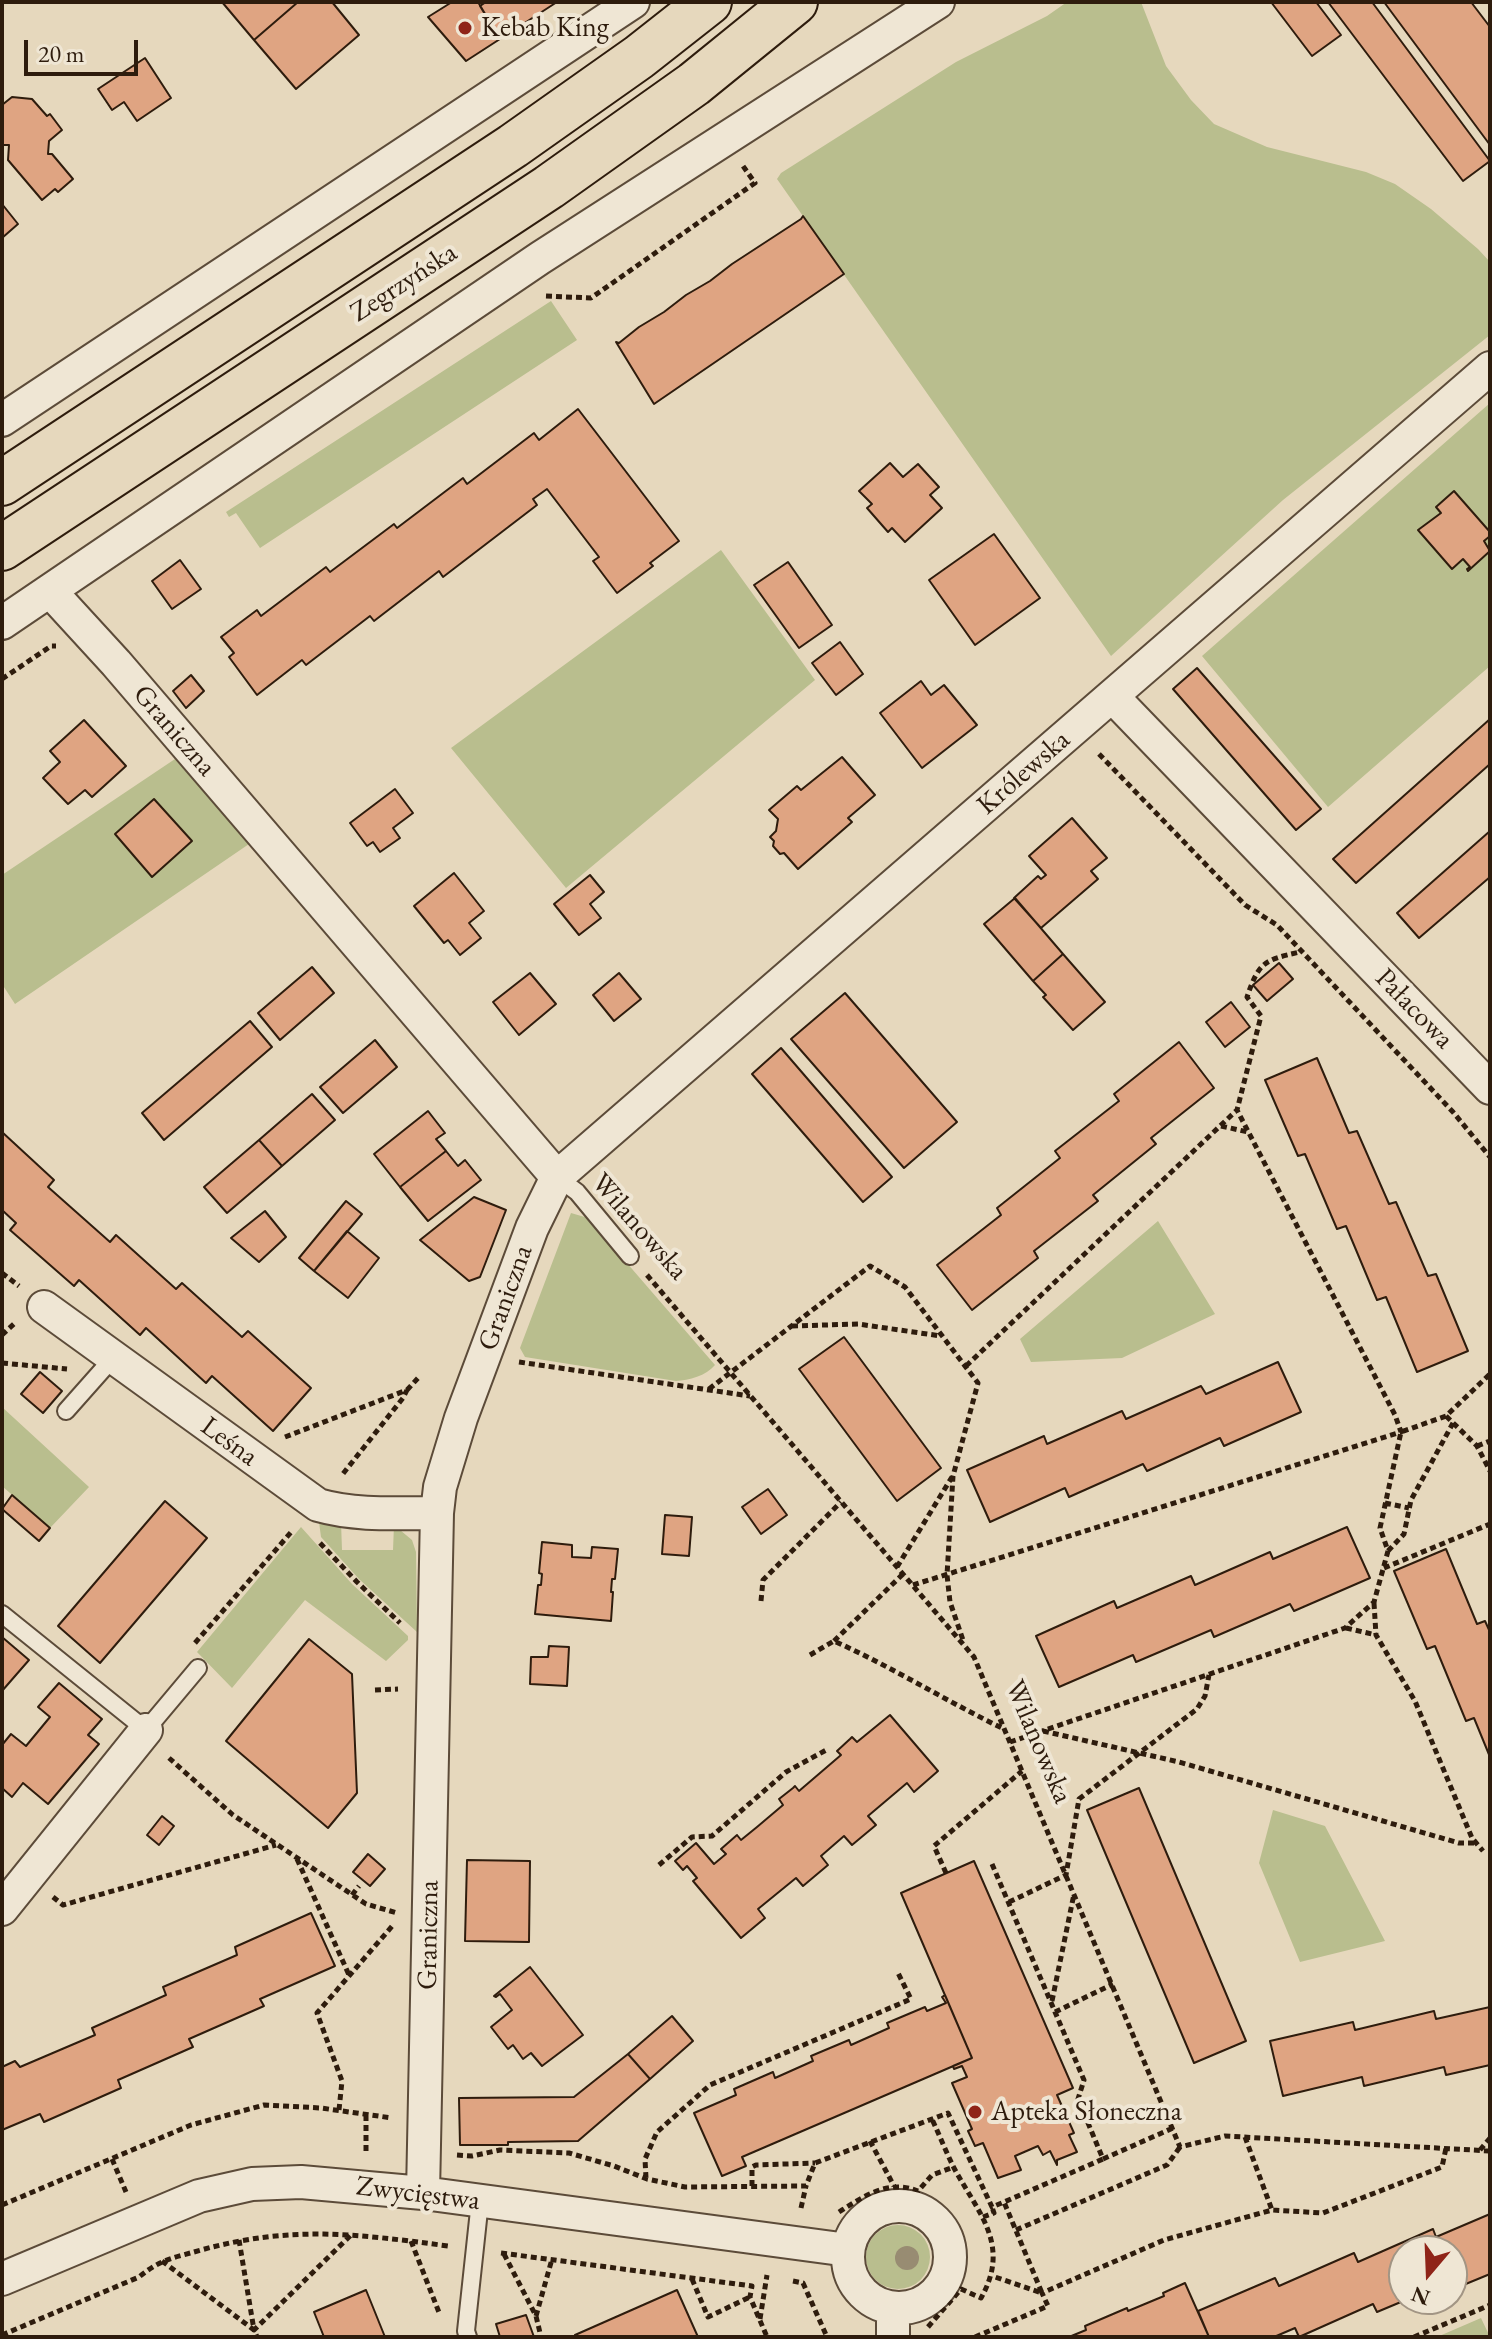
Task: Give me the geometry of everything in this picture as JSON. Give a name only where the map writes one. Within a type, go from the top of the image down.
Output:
[{"type":"main road","name":"Zegrzyńska","points":[[2,483],[513,146],[639,57],[709,2]]},
{"type":"main road","name":"Zegrzyńska","points":[[2,548],[549,187],[694,84],[795,2]]},
{"type":"street","points":[[2,420],[633,2]]},
{"type":"street","points":[[2,623],[540,258],[938,2]]},
{"type":"street","name":"Królewska","points":[[557,1177],[1490,368]]},
{"type":"street","name":"Graniczna","points":[[50,591],[116,663],[557,1177],[532,1228],[461,1418],[440,1487],[423,2193]]},
{"type":"street","name":"Pałacowa","points":[[1112,696],[1490,1088]]},
{"type":"street","name":"Leśna","points":[[44,1307],[106,1366],[243,1453],[309,1513],[337,1510],[437,1513]]},
{"type":"street","points":[[2,1909],[146,1730]]},
{"type":"street","name":"Zwycięstwa","points":[[2,2279],[199,2196],[252,2184],[301,2182],[423,2193],[848,2250]]},
{"type":"street","points":[[892,2206],[912,2208],[931,2217],[947,2238],[951,2258],[947,2276],[936,2292],[918,2305],[904,2327],[857,2286],[850,2272],[848,2250],[856,2230],[872,2214],[892,2206]]},
{"type":"lane","name":"Wilanowska","points":[[557,1177],[577,1192],[630,1256]]},
{"type":"lane","points":[[66,1411],[106,1366]]},
{"type":"lane","points":[[2,1614],[146,1730],[198,1668]]},
{"type":"lane","points":[[468,2337],[466,2331],[480,2201]]},
{"type":"path","points":[[543,296],[591,298],[755,183],[740,161]]},
{"type":"path","points":[[1096,750],[1245,905],[1277,925],[1453,1112],[1490,1157]]},
{"type":"path","points":[[966,1366],[1237,1110],[1261,1016],[1247,997],[1255,973],[1271,958],[1301,952]]},
{"type":"path","points":[[1237,1110],[1401,1432],[1380,1528],[1388,1551]]},
{"type":"path","points":[[1221,1126],[1249,1132]]},
{"type":"path","name":"Wilanowska","points":[[630,1256],[974,1657],[1180,2147]]},
{"type":"path","points":[[709,1389],[870,1266],[905,1287],[978,1383],[953,1476],[947,1575],[950,1602],[964,1644]]},
{"type":"path","points":[[791,1326],[858,1324],[943,1337]]},
{"type":"path","points":[[507,1360],[750,1396]]},
{"type":"path","points":[[2,1363],[106,1366]]},
{"type":"path","points":[[913,1585],[1446,1416],[1490,1374]]},
{"type":"path","points":[[191,1649],[309,1513],[418,1378]]},
{"type":"path","points":[[243,1453],[407,1390]]},
{"type":"path","points":[[1446,1416],[1477,1446],[1490,1471]]},
{"type":"path","points":[[1453,1423],[1411,1500],[1404,1534],[1388,1551],[1374,1602],[1376,1635],[1415,1701],[1475,1843],[1483,1851]]},
{"type":"path","points":[[1477,1446],[1490,1441]]},
{"type":"path","points":[[897,1567],[953,1476]]},
{"type":"path","points":[[761,1601],[763,1580],[841,1502]]},
{"type":"path","points":[[1385,1503],[1409,1508]]},
{"type":"path","points":[[309,1513],[357,1582],[401,1623]]},
{"type":"path","points":[[1383,1569],[1490,1524]]},
{"type":"path","points":[[810,1655],[834,1641],[903,1574]]},
{"type":"path","points":[[1010,1742],[1345,1628],[1374,1602]]},
{"type":"path","points":[[1345,1628],[1376,1635]]},
{"type":"path","points":[[834,1641],[1005,1729]]},
{"type":"path","points":[[1009,1902],[1066,1875],[1079,1799],[1197,1709],[1205,1696],[1209,1675]]},
{"type":"path","points":[[375,1690],[387,1689]]},
{"type":"path","points":[[146,1730],[154,1745],[233,1815],[366,1904],[403,1912],[317,2013],[342,2081],[339,2110]]},
{"type":"path","points":[[1042,1731],[1179,1762],[1459,1843],[1475,1843]]},
{"type":"path","points":[[659,1865],[692,1837],[712,1836],[786,1772],[828,1749]]},
{"type":"path","points":[[946,1873],[934,1846],[1022,1771]]},
{"type":"path","points":[[28,1877],[63,1905],[277,1844]]},
{"type":"path","points":[[296,1857],[349,1975]]},
{"type":"path","points":[[992,1864],[1084,2080],[1078,2099],[1103,2159]]},
{"type":"path","points":[[352,1895],[359,1886]]},
{"type":"path","points":[[1052,2002],[1074,1893]]},
{"type":"path","points":[[652,2190],[644,2170],[645,2159],[657,2132],[710,2085],[911,1999],[897,1971]]},
{"type":"path","points":[[1055,2012],[1113,1984]]},
{"type":"path","points":[[2,2205],[191,2125],[264,2105],[339,2110],[403,2119]]},
{"type":"path","points":[[752,2186],[752,2167],[756,2165],[815,2163],[948,2113],[992,2207],[994,2213],[983,2217]]},
{"type":"path","points":[[904,2327],[930,2323],[961,2289],[981,2298],[992,2276],[994,2252],[988,2226],[954,2167],[931,2117]]},
{"type":"path","points":[[992,2207],[1173,2128]]},
{"type":"path","points":[[1016,2230],[1167,2165],[1180,2147],[1225,2136],[1490,2151]]},
{"type":"path","points":[[1245,2137],[1272,2210]]},
{"type":"path","points":[[1480,2150],[1490,2138]]},
{"type":"path","points":[[870,2141],[895,2187]]},
{"type":"path","points":[[453,2144],[454,2155],[472,2156],[500,2150],[569,2153],[647,2179],[685,2187],[806,2186]]},
{"type":"path","points":[[992,2276],[1042,2293],[1164,2240],[1272,2210],[1323,2213],[1442,2167],[1446,2148]]},
{"type":"path","points":[[799,2218],[815,2163]]},
{"type":"path","points":[[837,2214],[869,2193],[899,2186],[918,2191],[932,2175],[954,2167]]},
{"type":"path","points":[[975,2337],[1048,2306],[1004,2202]]},
{"type":"path","points":[[2,2335],[139,2277],[162,2261],[239,2240],[279,2234],[353,2234],[752,2286],[750,2297],[767,2337]]},
{"type":"path","points":[[254,2330],[353,2234]]},
{"type":"path","points":[[239,2240],[257,2337]]},
{"type":"path","points":[[411,2241],[443,2323]]},
{"type":"path","points":[[503,2253],[536,2316],[541,2337]]},
{"type":"path","points":[[536,2316],[552,2259]]},
{"type":"path","points":[[162,2261],[254,2330]]},
{"type":"path","points":[[756,2276],[769,2276],[760,2320]]},
{"type":"path","points":[[692,2278],[708,2317],[750,2297]]},
{"type":"path","points":[[782,2279],[803,2283],[827,2337]]},
{"type":"path","points":[[1414,2337],[1490,2305]]},
{"type":"green space","points":[[1067,2],[1141,2],[1166,66],[1191,100],[1214,124],[1267,147],[1366,172],[1395,184],[1431,209],[1490,262],[1490,335],[1283,500],[1111,656],[777,179],[781,173],[956,62],[1047,16]]},
{"type":"green space","points":[[551,301],[577,340],[260,548],[236,513],[229,517],[226,512]]},
{"type":"green space","points":[[1490,403],[1490,666],[1328,807],[1202,656]]},
{"type":"green space","points":[[721,550],[815,680],[566,888],[451,748]]},
{"type":"green space","points":[[175,759],[249,844],[15,1004],[2,984],[2,875]]},
{"type":"green space","points":[[571,1213],[588,1218],[715,1365],[711,1369],[697,1377],[676,1381],[525,1357],[520,1348]]},
{"type":"green space","points":[[1158,1221],[1215,1314],[1122,1358],[1031,1362],[1020,1339]]},
{"type":"green space","points":[[2,1407],[89,1487],[50,1528],[2,1486]]},
{"type":"green space","points":[[319,1522],[341,1522],[342,1550],[393,1550],[394,1525],[412,1540],[416,1552],[417,1632],[359,1579],[321,1537]]},
{"type":"green space","points":[[301,1527],[352,1584],[408,1636],[408,1640],[386,1661],[305,1600],[232,1688],[197,1652]]},
{"type":"green space","points":[[1273,1810],[1325,1826],[1385,1941],[1300,1962],[1259,1863]]},
{"type":"green space","points":[[898,2225],[921,2234],[930,2257],[921,2280],[898,2289],[875,2280],[866,2257],[875,2234]]},
{"type":"green space","points":[[1481,2318],[1490,2337],[1437,2337]]},
{"type":"building","points":[[222,2],[298,2],[254,40]]},
{"type":"building","points":[[298,2],[332,2],[359,35],[296,89],[254,40]]},
{"type":"building","name":"Kebab King","points":[[452,2],[478,2],[500,39],[466,61],[428,17]]},
{"type":"building","points":[[486,2],[557,2],[500,39],[480,6]]},
{"type":"building","points":[[1271,2],[1316,2],[1341,35],[1312,56]]},
{"type":"building","points":[[1328,2],[1372,2],[1490,161],[1463,181]]},
{"type":"building","points":[[1384,2],[1471,2],[1490,27],[1490,145]]},
{"type":"building","points":[[145,58],[171,98],[137,121],[124,102],[112,110],[98,89]]},
{"type":"building","points":[[12,97],[32,99],[47,116],[50,114],[62,130],[49,141],[48,154],[52,154],[73,179],[42,200],[8,160],[9,145],[2,145],[2,105]]},
{"type":"building","points":[[2,204],[18,224],[2,238]]},
{"type":"building","points":[[803,216],[844,274],[654,404],[616,342],[619,343]]},
{"type":"building","points":[[578,409],[679,541],[650,563],[653,566],[617,593],[593,561],[599,557],[547,489],[533,499],[537,505],[443,577],[439,571],[374,621],[370,616],[306,665],[302,660],[257,695],[229,657],[234,653],[221,637],[257,610],[261,616],[326,567],[330,572],[394,524],[397,528],[463,478],[467,484],[534,433],[539,440]]},
{"type":"building","points":[[890,463],[903,477],[918,464],[939,487],[930,495],[942,508],[905,542],[892,528],[888,532],[867,508],[872,504],[859,491]]},
{"type":"building","points":[[1454,491],[1490,532],[1484,541],[1490,551],[1468,571],[1470,567],[1463,559],[1452,569],[1418,530],[1441,513],[1436,507]]},
{"type":"building","points":[[994,534],[1040,598],[975,645],[929,580]]},
{"type":"building","points":[[180,560],[201,589],[172,609],[152,581]]},
{"type":"building","points":[[788,562],[832,625],[799,648],[754,585]]},
{"type":"building","points":[[840,642],[863,674],[836,695],[812,663]]},
{"type":"building","points":[[1197,668],[1321,809],[1296,830],[1173,689]]},
{"type":"building","points":[[191,675],[204,691],[186,708],[173,691]]},
{"type":"building","points":[[921,681],[931,695],[944,685],[977,725],[922,768],[880,713]]},
{"type":"building","points":[[1490,719],[1490,764],[1356,883],[1333,859]]},
{"type":"building","points":[[84,720],[126,766],[92,797],[85,790],[68,804],[43,778],[60,762],[50,751]]},
{"type":"building","points":[[842,757],[875,795],[848,818],[852,822],[798,869],[773,846],[774,841],[770,837],[776,831],[778,819],[769,810],[797,786],[801,790]]},
{"type":"building","points":[[395,789],[413,813],[393,828],[400,838],[380,852],[373,842],[367,846],[350,823]]},
{"type":"building","points":[[154,799],[192,841],[152,877],[115,834]]},
{"type":"building","points":[[1072,818],[1107,858],[1091,871],[1098,879],[1041,928],[1014,898],[1038,876],[1041,879],[1046,875],[1029,856]]},
{"type":"building","points":[[1490,831],[1490,877],[1419,938],[1397,913]]},
{"type":"building","points":[[454,873],[484,911],[469,923],[481,938],[460,955],[448,940],[444,943],[414,906]]},
{"type":"building","points":[[590,875],[604,892],[590,904],[601,918],[579,935],[554,904]]},
{"type":"building","points":[[1015,898],[1063,954],[1033,981],[984,924]]},
{"type":"building","points":[[1063,954],[1105,1002],[1073,1030],[1033,981]]},
{"type":"building","points":[[1279,963],[1293,979],[1267,1001],[1253,985]]},
{"type":"building","points":[[312,967],[334,993],[280,1040],[258,1013]]},
{"type":"building","points":[[530,973],[556,1004],[519,1035],[493,1002]]},
{"type":"building","points":[[619,973],[641,999],[614,1021],[593,995]]},
{"type":"building","points":[[845,993],[957,1122],[904,1168],[791,1039]]},
{"type":"building","points":[[1231,1002],[1250,1027],[1225,1047],[1206,1022]]},
{"type":"building","points":[[250,1021],[272,1047],[164,1140],[142,1113]]},
{"type":"building","points":[[375,1040],[397,1067],[343,1113],[320,1087]]},
{"type":"building","points":[[1179,1042],[1214,1088],[1151,1138],[1156,1144],[1093,1195],[1098,1201],[1034,1251],[1038,1258],[972,1310],[937,1265],[1001,1215],[997,1208],[1060,1158],[1055,1151],[1119,1101],[1114,1094]]},
{"type":"building","points":[[781,1048],[892,1177],[863,1202],[752,1074]]},
{"type":"building","points":[[1317,1058],[1349,1133],[1357,1131],[1389,1204],[1396,1202],[1428,1276],[1436,1274],[1468,1351],[1417,1372],[1386,1297],[1377,1300],[1346,1226],[1337,1229],[1305,1154],[1298,1156],[1265,1080]]},
{"type":"building","points":[[312,1094],[335,1120],[282,1166],[259,1140]]},
{"type":"building","points":[[428,1111],[445,1133],[436,1139],[446,1151],[400,1187],[374,1154]]},
{"type":"building","points":[[2,1132],[54,1180],[48,1187],[110,1242],[116,1235],[176,1289],[182,1283],[242,1337],[248,1331],[311,1388],[273,1431],[212,1376],[206,1383],[146,1328],[140,1335],[79,1280],[74,1286],[10,1230],[16,1223],[2,1210]]},
{"type":"building","points":[[259,1140],[282,1166],[227,1213],[204,1187]]},
{"type":"building","points":[[446,1151],[458,1166],[465,1160],[481,1180],[428,1221],[400,1187]]},
{"type":"building","points":[[474,1197],[506,1210],[480,1277],[469,1281],[420,1240]]},
{"type":"building","points":[[346,1201],[362,1214],[314,1271],[299,1258]]},
{"type":"building","points":[[265,1211],[286,1237],[259,1262],[231,1238]]},
{"type":"building","points":[[347,1231],[379,1258],[348,1298],[314,1271]]},
{"type":"building","points":[[844,1337],[941,1468],[897,1501],[799,1369]]},
{"type":"building","points":[[1278,1362],[1301,1412],[1224,1446],[1220,1438],[1147,1471],[1143,1464],[1069,1497],[1065,1488],[990,1522],[967,1470],[1044,1436],[1047,1444],[1122,1411],[1126,1419],[1201,1386],[1206,1394]]},
{"type":"building","points":[[40,1372],[62,1391],[43,1413],[21,1394]]},
{"type":"building","points":[[768,1489],[787,1515],[761,1534],[742,1507]]},
{"type":"building","points":[[12,1495],[50,1528],[39,1541],[2,1509]]},
{"type":"building","points":[[165,1501],[207,1538],[100,1663],[58,1626]]},
{"type":"building","points":[[665,1515],[692,1517],[689,1556],[662,1554]]},
{"type":"building","points":[[1347,1527],[1370,1578],[1294,1611],[1290,1604],[1214,1637],[1211,1630],[1136,1662],[1133,1655],[1059,1687],[1036,1636],[1114,1601],[1117,1608],[1191,1576],[1195,1585],[1270,1552],[1273,1559]]},
{"type":"building","points":[[542,1542],[572,1545],[572,1557],[591,1558],[592,1547],[618,1549],[615,1579],[612,1579],[611,1621],[535,1614],[538,1585],[541,1585]]},
{"type":"building","points":[[1446,1549],[1477,1624],[1485,1621],[1490,1632],[1490,1757],[1474,1718],[1466,1721],[1435,1646],[1427,1649],[1394,1571]]},
{"type":"building","points":[[2,1637],[29,1660],[2,1691]]},
{"type":"building","points":[[309,1639],[352,1674],[357,1793],[328,1828],[226,1741]]},
{"type":"building","points":[[549,1646],[569,1647],[567,1686],[530,1684],[531,1657],[548,1657]]},
{"type":"building","points":[[59,1683],[102,1719],[88,1735],[99,1744],[48,1804],[23,1783],[12,1797],[2,1788],[2,1745],[11,1734],[26,1746],[50,1717],[38,1707]]},
{"type":"building","points":[[890,1715],[938,1771],[914,1792],[907,1783],[868,1816],[876,1825],[852,1845],[844,1836],[821,1856],[828,1865],[803,1886],[796,1878],[758,1909],[765,1918],[741,1938],[693,1881],[697,1878],[687,1866],[683,1870],[675,1861],[696,1843],[714,1864],[726,1854],[721,1849],[737,1835],[741,1840],[783,1805],[779,1799],[795,1786],[799,1791],[841,1755],[837,1751],[852,1737],[857,1742]]},
{"type":"building","points":[[1139,1788],[1246,2041],[1194,2063],[1087,1810]]},
{"type":"building","points":[[162,1816],[174,1826],[159,1845],[147,1835]]},
{"type":"building","points":[[368,1854],[385,1869],[370,1886],[353,1872]]},
{"type":"building","points":[[467,1860],[530,1861],[529,1942],[465,1941]]},
{"type":"building","points":[[974,1861],[1073,2088],[1057,2095],[1074,2133],[1069,2135],[1077,2152],[1057,2160],[1057,2165],[1050,2151],[1043,2155],[1038,2146],[1015,2156],[1021,2170],[998,2178],[983,2143],[975,2146],[968,2131],[972,2129],[952,2083],[967,2077],[962,2066],[954,2069],[953,2066],[972,2058],[901,1893]]},
{"type":"building","points":[[311,1913],[335,1966],[260,1999],[264,2006],[189,2039],[193,2047],[118,2080],[121,2088],[44,2122],[40,2114],[2,2130],[2,2067],[15,2061],[20,2067],[95,2035],[92,2028],[166,1995],[163,1987],[237,1955],[235,1947]]},
{"type":"building","points":[[530,1967],[583,2035],[542,2066],[531,2053],[523,2059],[513,2045],[508,2049],[491,2027],[512,2010],[500,1994],[494,1996]]},
{"type":"building","points":[[945,1995],[972,2058],[742,2157],[746,2166],[722,2176],[694,2113],[736,2095],[734,2089],[773,2072],[775,2078],[813,2061],[811,2056],[849,2040],[851,2045],[889,2028],[887,2023],[925,2007],[927,2011],[946,2003],[942,1997]]},
{"type":"building","points":[[1490,2007],[1490,2065],[1446,2075],[1444,2067],[1364,2086],[1362,2077],[1283,2096],[1270,2041],[1353,2022],[1355,2030],[1434,2011],[1436,2019]]},
{"type":"building","points":[[672,2016],[693,2041],[650,2079],[628,2054]]},
{"type":"building","points":[[628,2054],[650,2079],[578,2141],[460,2145],[459,2098],[574,2097]]},
{"type":"building","points":[[1490,2214],[1490,2274],[1468,2283],[1468,2235],[1441,2235]]},
{"type":"building","points":[[1433,2229],[1435,2235],[1419,2235]]},
{"type":"building","points":[[1388,2249],[1388,2307],[1377,2312],[1373,2304],[1299,2337],[1295,2328],[1274,2337],[1209,2337],[1198,2311],[1275,2278],[1279,2286],[1354,2253],[1358,2262]]},
{"type":"building","points":[[1185,2283],[1209,2337],[1069,2337],[1086,2330],[1085,2326],[1164,2296],[1163,2293]]},
{"type":"building","points":[[366,2290],[385,2337],[324,2337],[314,2312]]},
{"type":"building","points":[[677,2290],[698,2337],[575,2335]]},
{"type":"building","points":[[526,2315],[534,2337],[500,2337],[496,2324]]},
{"type":"place","name":"Kebab King","points":[[465,28]]},
{"type":"place","name":"Apteka Słoneczna","points":[[975,2112]]}]
